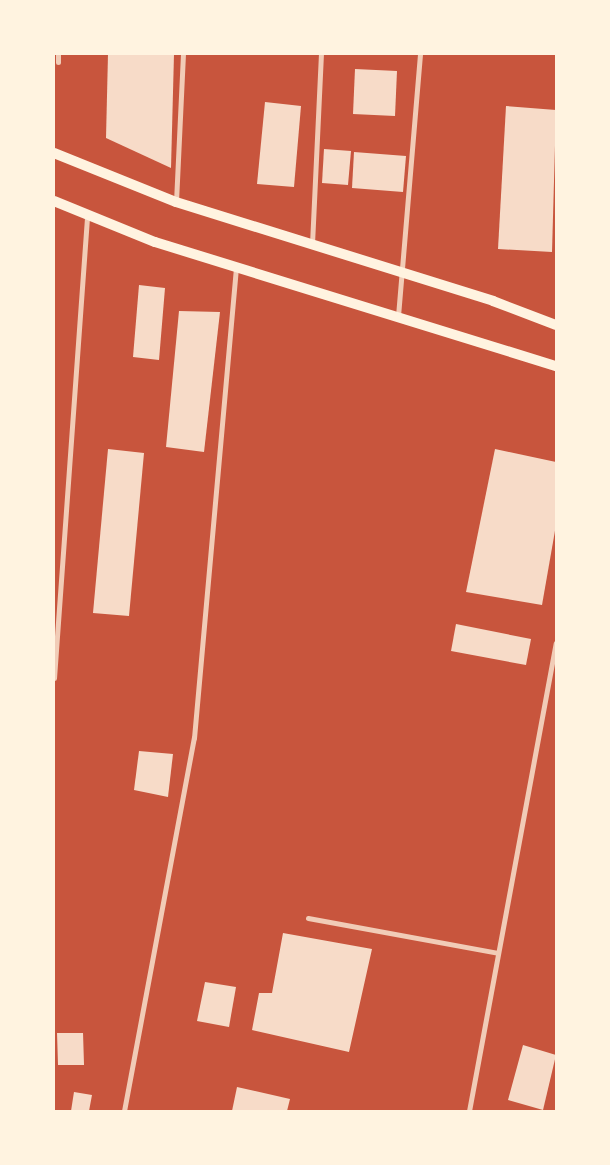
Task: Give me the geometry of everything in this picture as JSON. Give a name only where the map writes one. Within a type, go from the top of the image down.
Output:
[{"type":"main road","points":[[54,153],[176,202],[405,273],[556,325]]},
{"type":"main road","points":[[54,200],[87,216],[154,242],[236,264],[556,366]]},
{"type":"street","points":[[58,54],[58,62]]},
{"type":"street","points":[[176,202],[183,54]]},
{"type":"street","points":[[312,244],[321,54]]},
{"type":"street","points":[[398,316],[405,273],[420,54]]},
{"type":"street","points":[[54,678],[87,216]]},
{"type":"street","points":[[124,1111],[194,738],[236,264]]},
{"type":"street","points":[[468,1111],[556,643]]},
{"type":"street","points":[[308,918],[498,953]]},
{"type":"building","points":[[108,54],[174,54],[171,168],[106,138]]},
{"type":"building","points":[[355,69],[397,71],[395,116],[353,114]]},
{"type":"building","points":[[265,102],[301,106],[294,187],[257,184]]},
{"type":"building","points":[[506,106],[556,110],[552,252],[498,249]]},
{"type":"building","points":[[324,149],[351,151],[348,185],[322,183]]},
{"type":"building","points":[[354,152],[406,156],[403,192],[352,188]]},
{"type":"building","points":[[139,285],[165,288],[159,360],[133,357]]},
{"type":"building","points":[[179,311],[220,312],[204,452],[166,447]]},
{"type":"building","points":[[108,449],[144,453],[129,616],[93,613]]},
{"type":"building","points":[[495,449],[556,462],[556,525],[542,605],[466,592]]},
{"type":"building","points":[[456,624],[531,639],[526,665],[451,651]]},
{"type":"building","points":[[139,751],[173,754],[168,797],[134,790]]},
{"type":"building","points":[[283,933],[372,949],[349,1052],[252,1030],[259,993],[272,993]]},
{"type":"building","points":[[205,982],[236,987],[229,1027],[197,1021]]},
{"type":"building","points":[[57,1033],[83,1033],[84,1065],[58,1065]]},
{"type":"building","points":[[523,1045],[556,1055],[543,1110],[508,1100]]},
{"type":"building","points":[[237,1087],[290,1099],[287,1111],[232,1111]]},
{"type":"building","points":[[74,1092],[92,1095],[89,1111],[71,1111]]}]
